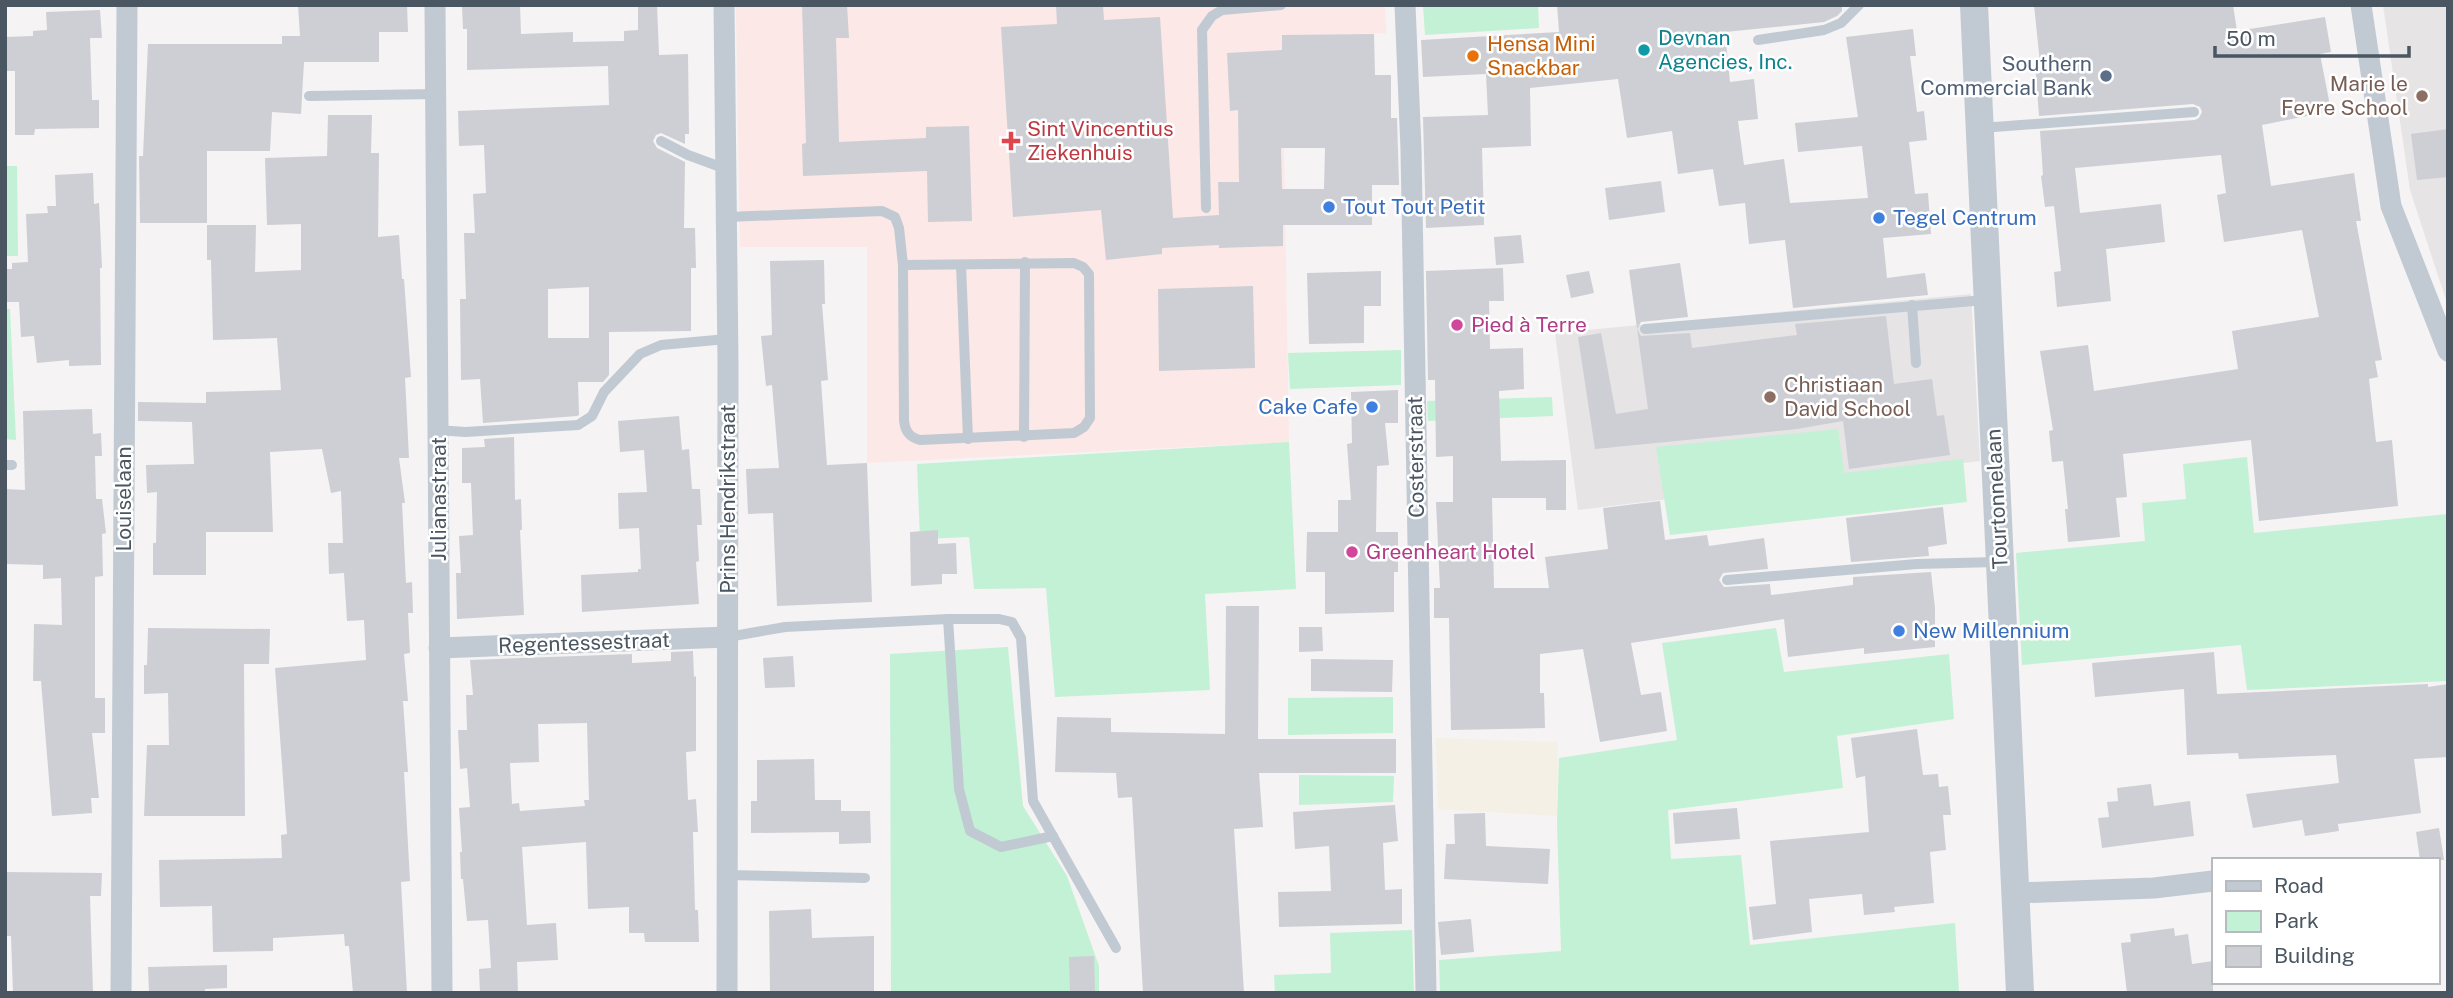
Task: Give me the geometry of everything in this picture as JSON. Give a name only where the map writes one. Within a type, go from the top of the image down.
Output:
[{"type":"street","name":"Louiselaan","points":[[121,993],[127,5]]},
{"type":"street","name":"Julianastraat","points":[[435,5],[442,993]]},
{"type":"street","name":"Prins Hendrikstraat","points":[[724,5],[729,637],[727,993]]},
{"type":"street","name":"Costerstraat","points":[[1405,5],[1411,149],[1426,993]]},
{"type":"street","name":"Tourtonnelaan","points":[[1975,5],[2020,993]]},
{"type":"street","points":[[2361,5],[2391,206],[2448,351]]},
{"type":"street","name":"Regentessestraat","points":[[439,648],[729,637]]},
{"type":"street","points":[[2015,893],[2154,888],[2212,881]]},
{"type":"lane","points":[[1206,208],[1202,30],[1212,16],[1222,10],[1281,5]]},
{"type":"lane","points":[[1758,40],[1824,30],[1841,23],[1859,5]]},
{"type":"lane","points":[[309,96],[436,94]]},
{"type":"lane","points":[[1980,128],[2194,112]]},
{"type":"lane","points":[[661,141],[688,155],[726,169]]},
{"type":"lane","points":[[727,217],[882,211],[895,217],[899,228],[903,265],[904,427],[908,435],[919,440],[1024,437],[1074,433],[1084,427],[1090,418],[1089,274],[1083,267],[1074,263],[1025,262],[903,265]]},
{"type":"lane","points":[[1024,437],[1025,262]]},
{"type":"lane","points":[[961,265],[968,439]]},
{"type":"lane","points":[[1645,329],[1988,300]]},
{"type":"lane","points":[[1912,305],[1916,363]]},
{"type":"lane","points":[[438,430],[465,432],[579,425],[592,416],[604,392],[639,354],[661,345],[727,340]]},
{"type":"lane","points":[[1727,580],[1917,564],[2000,562]]},
{"type":"lane","points":[[729,637],[785,627],[948,619],[999,619],[1013,622],[1021,638],[1033,802],[1116,948]]},
{"type":"lane","points":[[948,619],[959,789],[970,831],[1001,847],[1053,836]]},
{"type":"lane","points":[[727,875],[864,878]]},
{"type":"shaded area","name":"Sint Vincentius Ziekenhuis","points":[[736,5],[1385,5],[1386,33],[1282,36],[1289,442],[867,463],[867,247],[740,247]]},
{"type":"shaded area","name":"Marie le Fevre School","points":[[2383,5],[2448,5],[2448,306],[2410,190]]},
{"type":"shaded area","name":"Christiaan David School","points":[[1971,294],[1980,461],[1578,510],[1555,333]]},
{"type":"green space","points":[[1423,5],[1538,5],[1539,28],[1425,35]]},
{"type":"green space","points":[[5,166],[17,166],[18,256],[5,256]]},
{"type":"green space","points":[[5,309],[10,309],[16,440],[5,439]]},
{"type":"green space","points":[[1401,350],[1401,385],[1290,389],[1288,353]]},
{"type":"green space","points":[[1552,397],[1553,416],[1428,421],[1427,401]]},
{"type":"green space","points":[[1838,429],[1844,473],[1963,459],[1967,502],[1670,535],[1656,447]]},
{"type":"green space","points":[[1289,442],[1296,589],[1205,594],[1210,690],[1055,697],[1046,588],[974,589],[969,537],[920,539],[917,464]]},
{"type":"green space","points":[[2247,457],[2254,533],[2448,514],[2448,681],[2247,690],[2241,645],[2022,665],[2016,553],[2145,541],[2142,503],[2186,499],[2183,464]]},
{"type":"green space","points":[[1776,628],[1784,672],[1949,654],[1954,719],[1837,736],[1843,788],[1668,810],[1671,859],[1741,855],[1750,945],[1955,923],[1959,993],[1440,993],[1439,960],[1561,951],[1557,823],[1559,758],[1677,740],[1662,643]]},
{"type":"green space","points":[[1008,647],[1023,806],[1067,876],[1099,966],[1099,993],[891,993],[890,654]]},
{"type":"green space","points":[[1393,697],[1393,733],[1288,735],[1288,698]]},
{"type":"green space","points":[[1299,775],[1394,776],[1393,802],[1299,805]]},
{"type":"green space","points":[[1412,930],[1414,993],[1275,993],[1274,975],[1331,973],[1330,933]]},
{"type":"sand","points":[[1436,738],[1558,742],[1557,816],[1438,809]]},
{"type":"building","points":[[298,5],[407,5],[408,32],[379,32],[379,62],[304,62],[301,114],[272,112],[270,151],[207,151],[207,223],[140,223],[139,156],[143,156],[148,44],[282,44],[282,36],[300,36]]},
{"type":"building","points":[[462,5],[520,5],[521,34],[573,32],[573,42],[624,41],[624,31],[638,30],[638,5],[657,5],[659,55],[688,54],[689,134],[685,134],[685,144],[661,133],[656,135],[653,141],[657,148],[685,162],[684,228],[695,228],[696,268],[691,268],[691,331],[609,332],[609,375],[603,382],[578,382],[577,416],[483,423],[480,379],[461,380],[460,299],[466,299],[464,233],[475,233],[473,194],[486,193],[484,145],[459,146],[458,111],[609,105],[608,66],[467,70],[467,29],[463,29]],"holes":[[[589,287],[589,338],[548,338],[548,289]]]},
{"type":"building","points":[[802,5],[847,5],[849,38],[836,38],[839,142],[926,138],[926,127],[969,126],[972,221],[928,222],[927,171],[803,176],[802,144],[806,143]]},
{"type":"building","points":[[1056,5],[1103,5],[1104,20],[1160,17],[1173,218],[1219,215],[1218,182],[1239,182],[1238,110],[1230,111],[1227,53],[1282,50],[1282,35],[1374,34],[1375,75],[1391,75],[1391,118],[1397,118],[1399,185],[1372,185],[1372,225],[1283,225],[1283,246],[1162,248],[1162,254],[1106,260],[1101,210],[1013,217],[1001,27],[1057,24]],"holes":[[[1281,148],[1325,148],[1324,189],[1282,189]]]},
{"type":"building","points":[[1557,5],[1842,5],[1842,11],[1837,16],[1824,22],[1725,32],[1730,82],[1754,79],[1758,119],[1738,121],[1744,165],[1784,159],[1790,203],[1868,198],[1862,146],[1798,152],[1795,123],[1858,117],[1846,37],[1913,29],[1916,56],[1910,56],[1917,112],[1924,111],[1927,140],[1909,142],[1915,194],[1928,193],[1931,234],[1883,238],[1887,278],[1925,273],[1928,295],[1793,308],[1785,240],[1749,244],[1745,203],[1719,206],[1713,169],[1678,174],[1672,131],[1627,138],[1618,79],[1530,88],[1531,146],[1482,148],[1484,225],[1426,228],[1423,117],[1488,115],[1486,74],[1423,77],[1421,40],[1559,32]]},
{"type":"building","points":[[2034,5],[2233,5],[2237,31],[2325,17],[2331,52],[2320,54],[2331,111],[2262,125],[2271,186],[2354,173],[2361,221],[2356,221],[2382,360],[2375,361],[2378,377],[2369,379],[2376,442],[2392,440],[2398,506],[2259,521],[2251,440],[2123,454],[2127,497],[2116,498],[2120,537],[2068,542],[2063,461],[2052,462],[2049,431],[2053,430],[2040,351],[2088,345],[2094,391],[2238,369],[2232,331],[2319,317],[2302,230],[2224,242],[2217,195],[2226,193],[2221,155],[2075,168],[2080,213],[2161,204],[2165,242],[2106,249],[2111,301],[2057,307],[2054,272],[2061,271],[2054,206],[2045,207],[2040,131],[2195,120],[2202,112],[2200,107],[2193,104],[2039,116],[2035,63],[2040,63]]},
{"type":"building","points":[[100,10],[102,38],[90,38],[92,100],[99,100],[99,128],[35,129],[34,135],[15,135],[15,71],[5,71],[5,37],[33,36],[33,31],[47,30],[46,12]]},
{"type":"building","points":[[328,115],[372,115],[371,153],[379,153],[378,237],[399,235],[404,279],[411,377],[405,378],[409,458],[399,458],[405,503],[402,503],[406,583],[412,582],[413,613],[408,613],[410,653],[404,654],[408,701],[403,701],[408,772],[404,772],[410,881],[401,882],[407,993],[353,993],[349,946],[345,946],[344,934],[273,938],[273,951],[213,952],[212,906],[160,907],[159,860],[282,858],[281,835],[287,834],[275,668],[366,660],[364,620],[347,621],[344,573],[329,574],[328,543],[343,543],[341,491],[331,493],[322,449],[270,452],[273,532],[206,532],[206,575],[153,575],[157,492],[147,493],[146,465],[194,464],[192,422],[138,421],[138,402],[206,403],[206,392],[281,390],[277,338],[213,340],[211,260],[207,260],[207,225],[256,225],[255,272],[301,270],[301,224],[267,225],[265,158],[327,156]]},
{"type":"building","points":[[2448,129],[2448,177],[2417,180],[2411,134]]},
{"type":"building","points":[[93,173],[94,204],[99,203],[102,268],[101,365],[69,366],[69,360],[37,363],[34,336],[21,337],[19,302],[5,302],[5,269],[12,269],[12,263],[28,262],[26,214],[48,213],[47,206],[56,206],[55,175]]},
{"type":"building","points":[[1661,181],[1665,212],[1609,220],[1605,188]]},
{"type":"building","points":[[1521,235],[1524,263],[1496,265],[1494,237]]},
{"type":"building","points":[[824,260],[825,304],[822,304],[828,380],[821,381],[827,465],[867,463],[872,602],[777,606],[773,513],[748,514],[746,469],[779,468],[772,385],[766,386],[761,336],[772,335],[770,261]]},
{"type":"building","points":[[1680,263],[1688,317],[1641,322],[1637,329],[1629,270]]},
{"type":"building","points":[[1503,268],[1504,301],[1489,301],[1490,349],[1523,348],[1524,389],[1499,391],[1501,461],[1566,460],[1566,510],[1546,510],[1546,498],[1492,498],[1494,588],[1549,588],[1545,557],[1608,549],[1603,508],[1660,501],[1665,540],[1707,535],[1709,546],[1764,538],[1768,569],[1723,573],[1719,580],[1724,587],[1770,584],[1771,595],[1853,585],[1853,577],[1931,572],[1935,647],[1864,654],[1864,648],[1788,657],[1784,619],[1631,643],[1641,695],[1661,692],[1667,731],[1600,742],[1583,649],[1540,654],[1540,693],[1544,693],[1545,728],[1451,730],[1449,618],[1434,618],[1434,588],[1440,588],[1436,502],[1453,502],[1453,456],[1436,457],[1435,380],[1428,380],[1426,271]]},
{"type":"building","points":[[1381,271],[1381,306],[1364,306],[1364,343],[1309,344],[1307,273]]},
{"type":"building","points":[[1589,271],[1594,293],[1571,298],[1566,275]]},
{"type":"building","points":[[1253,286],[1255,368],[1159,371],[1158,289]]},
{"type":"building","points":[[1886,316],[1894,384],[1932,379],[1937,416],[1944,415],[1950,455],[1849,469],[1843,421],[1797,429],[1595,449],[1578,337],[1601,333],[1616,414],[1648,409],[1637,329],[1641,336],[1690,333],[1692,348],[1797,335],[1795,324]]},
{"type":"building","points":[[1398,390],[1398,423],[1385,423],[1389,465],[1377,466],[1376,532],[1398,532],[1394,612],[1325,614],[1325,572],[1306,572],[1307,532],[1338,532],[1338,500],[1351,500],[1347,444],[1352,443],[1351,392]]},
{"type":"building","points":[[92,409],[93,434],[101,433],[102,456],[95,456],[96,499],[102,499],[106,533],[102,534],[103,576],[95,577],[95,698],[105,698],[105,733],[92,733],[99,798],[91,798],[92,813],[52,816],[41,681],[33,681],[34,624],[62,625],[61,578],[43,579],[43,565],[5,564],[5,489],[25,490],[23,411]]},
{"type":"building","points":[[679,416],[682,450],[689,449],[692,489],[700,489],[702,525],[697,525],[699,561],[696,562],[699,604],[582,612],[581,575],[638,572],[638,569],[641,569],[639,528],[619,529],[618,493],[647,492],[644,450],[620,452],[618,421]]},
{"type":"building","points":[[514,437],[515,500],[521,499],[524,615],[457,619],[456,573],[461,573],[459,536],[473,535],[471,483],[462,483],[462,448],[485,447],[484,439]]},
{"type":"building","points":[[1943,507],[1947,544],[1928,547],[1929,556],[1851,562],[1846,518]]},
{"type":"building","points":[[938,530],[938,544],[956,543],[957,574],[942,574],[942,584],[911,586],[910,532]]},
{"type":"building","points":[[1226,606],[1259,606],[1258,739],[1396,739],[1396,773],[1259,773],[1263,827],[1234,829],[1244,993],[1143,993],[1132,797],[1118,798],[1116,773],[1055,772],[1057,717],[1111,718],[1111,732],[1225,734]]},
{"type":"building","points":[[1299,627],[1322,627],[1323,651],[1299,652]]},
{"type":"building","points":[[148,628],[270,629],[269,664],[244,664],[245,816],[144,816],[147,745],[169,745],[168,693],[144,694]]},
{"type":"building","points":[[693,651],[694,677],[696,676],[696,751],[686,752],[688,800],[696,799],[698,832],[693,832],[695,910],[698,910],[699,942],[645,942],[644,933],[629,933],[629,907],[588,909],[586,842],[522,847],[527,925],[556,923],[558,960],[517,962],[518,993],[480,993],[479,969],[491,968],[488,920],[467,921],[460,852],[459,808],[470,807],[467,768],[460,769],[458,730],[467,730],[466,695],[473,695],[470,660],[632,654],[632,663],[671,661],[671,652]],"holes":[[[587,723],[589,800],[584,800],[585,806],[520,811],[519,803],[512,804],[510,763],[539,762],[538,724]]]},
{"type":"building","points":[[2214,652],[2217,694],[2428,684],[2428,687],[2448,684],[2448,757],[2414,759],[2421,813],[2338,824],[2339,831],[2305,836],[2302,820],[2253,828],[2246,794],[2339,783],[2336,755],[2239,759],[2238,753],[2187,755],[2184,689],[2095,697],[2092,663]]},
{"type":"building","points":[[793,656],[795,687],[765,688],[763,658]]},
{"type":"building","points":[[1311,659],[1393,660],[1392,692],[1311,691]]},
{"type":"building","points":[[1917,729],[1923,775],[1938,774],[1939,787],[1948,786],[1951,815],[1943,815],[1946,850],[1930,852],[1934,903],[1894,907],[1895,912],[1864,915],[1862,894],[1809,899],[1812,932],[1753,940],[1749,907],[1776,904],[1770,841],[1869,832],[1865,776],[1856,778],[1851,738]]},
{"type":"building","points":[[814,759],[815,800],[841,800],[841,811],[870,811],[871,843],[839,844],[839,832],[751,833],[751,801],[757,801],[757,760]]},
{"type":"building","points":[[2151,784],[2154,806],[2190,801],[2194,836],[2102,848],[2098,818],[2109,817],[2107,802],[2118,801],[2117,788]]},
{"type":"building","points":[[1395,805],[1398,841],[1383,843],[1385,890],[1402,889],[1402,924],[1279,927],[1278,892],[1331,891],[1329,846],[1295,849],[1293,812]]},
{"type":"building","points":[[1737,808],[1740,839],[1675,844],[1673,813]]},
{"type":"building","points":[[1485,813],[1486,846],[1550,849],[1548,884],[1444,879],[1446,844],[1455,844],[1454,814]]},
{"type":"building","points":[[2439,828],[2444,860],[2420,858],[2416,832]]},
{"type":"building","points":[[5,872],[102,873],[101,896],[90,896],[93,993],[13,993],[11,936],[5,936]]},
{"type":"building","points":[[811,909],[812,938],[874,936],[874,993],[770,993],[769,911]]},
{"type":"building","points":[[1471,919],[1474,952],[1441,955],[1438,922]]},
{"type":"building","points":[[2174,928],[2175,936],[2188,934],[2192,964],[2212,961],[2213,993],[2127,993],[2121,943],[2131,942],[2130,934]]},
{"type":"building","points":[[1094,956],[1095,991],[1070,992],[1069,957]]},
{"type":"building","points":[[227,965],[227,988],[205,989],[205,993],[149,993],[148,967]]},
{"type":"place","name":"Devnan Agencies, Inc.","points":[[1644,50]]},
{"type":"place","name":"Hensa Mini Snackbar","points":[[1473,56]]},
{"type":"place","name":"Southern Commercial Bank","points":[[2106,76]]},
{"type":"place","name":"Marie le Fevre School","points":[[2422,96]]},
{"type":"place","name":"Sint Vincentius Ziekenhuis","points":[[1011,141]]},
{"type":"place","name":"Tout Tout Petit","points":[[1329,207]]},
{"type":"place","name":"Tegel Centrum","points":[[1879,218]]},
{"type":"place","name":"Pied à Terre","points":[[1457,325]]},
{"type":"place","name":"Christiaan David School","points":[[1770,397]]},
{"type":"place","name":"Cake Cafe","points":[[1372,407]]},
{"type":"place","name":"Greenheart Hotel","points":[[1352,552]]},
{"type":"place","name":"New Millennium","points":[[1899,631]]}]
